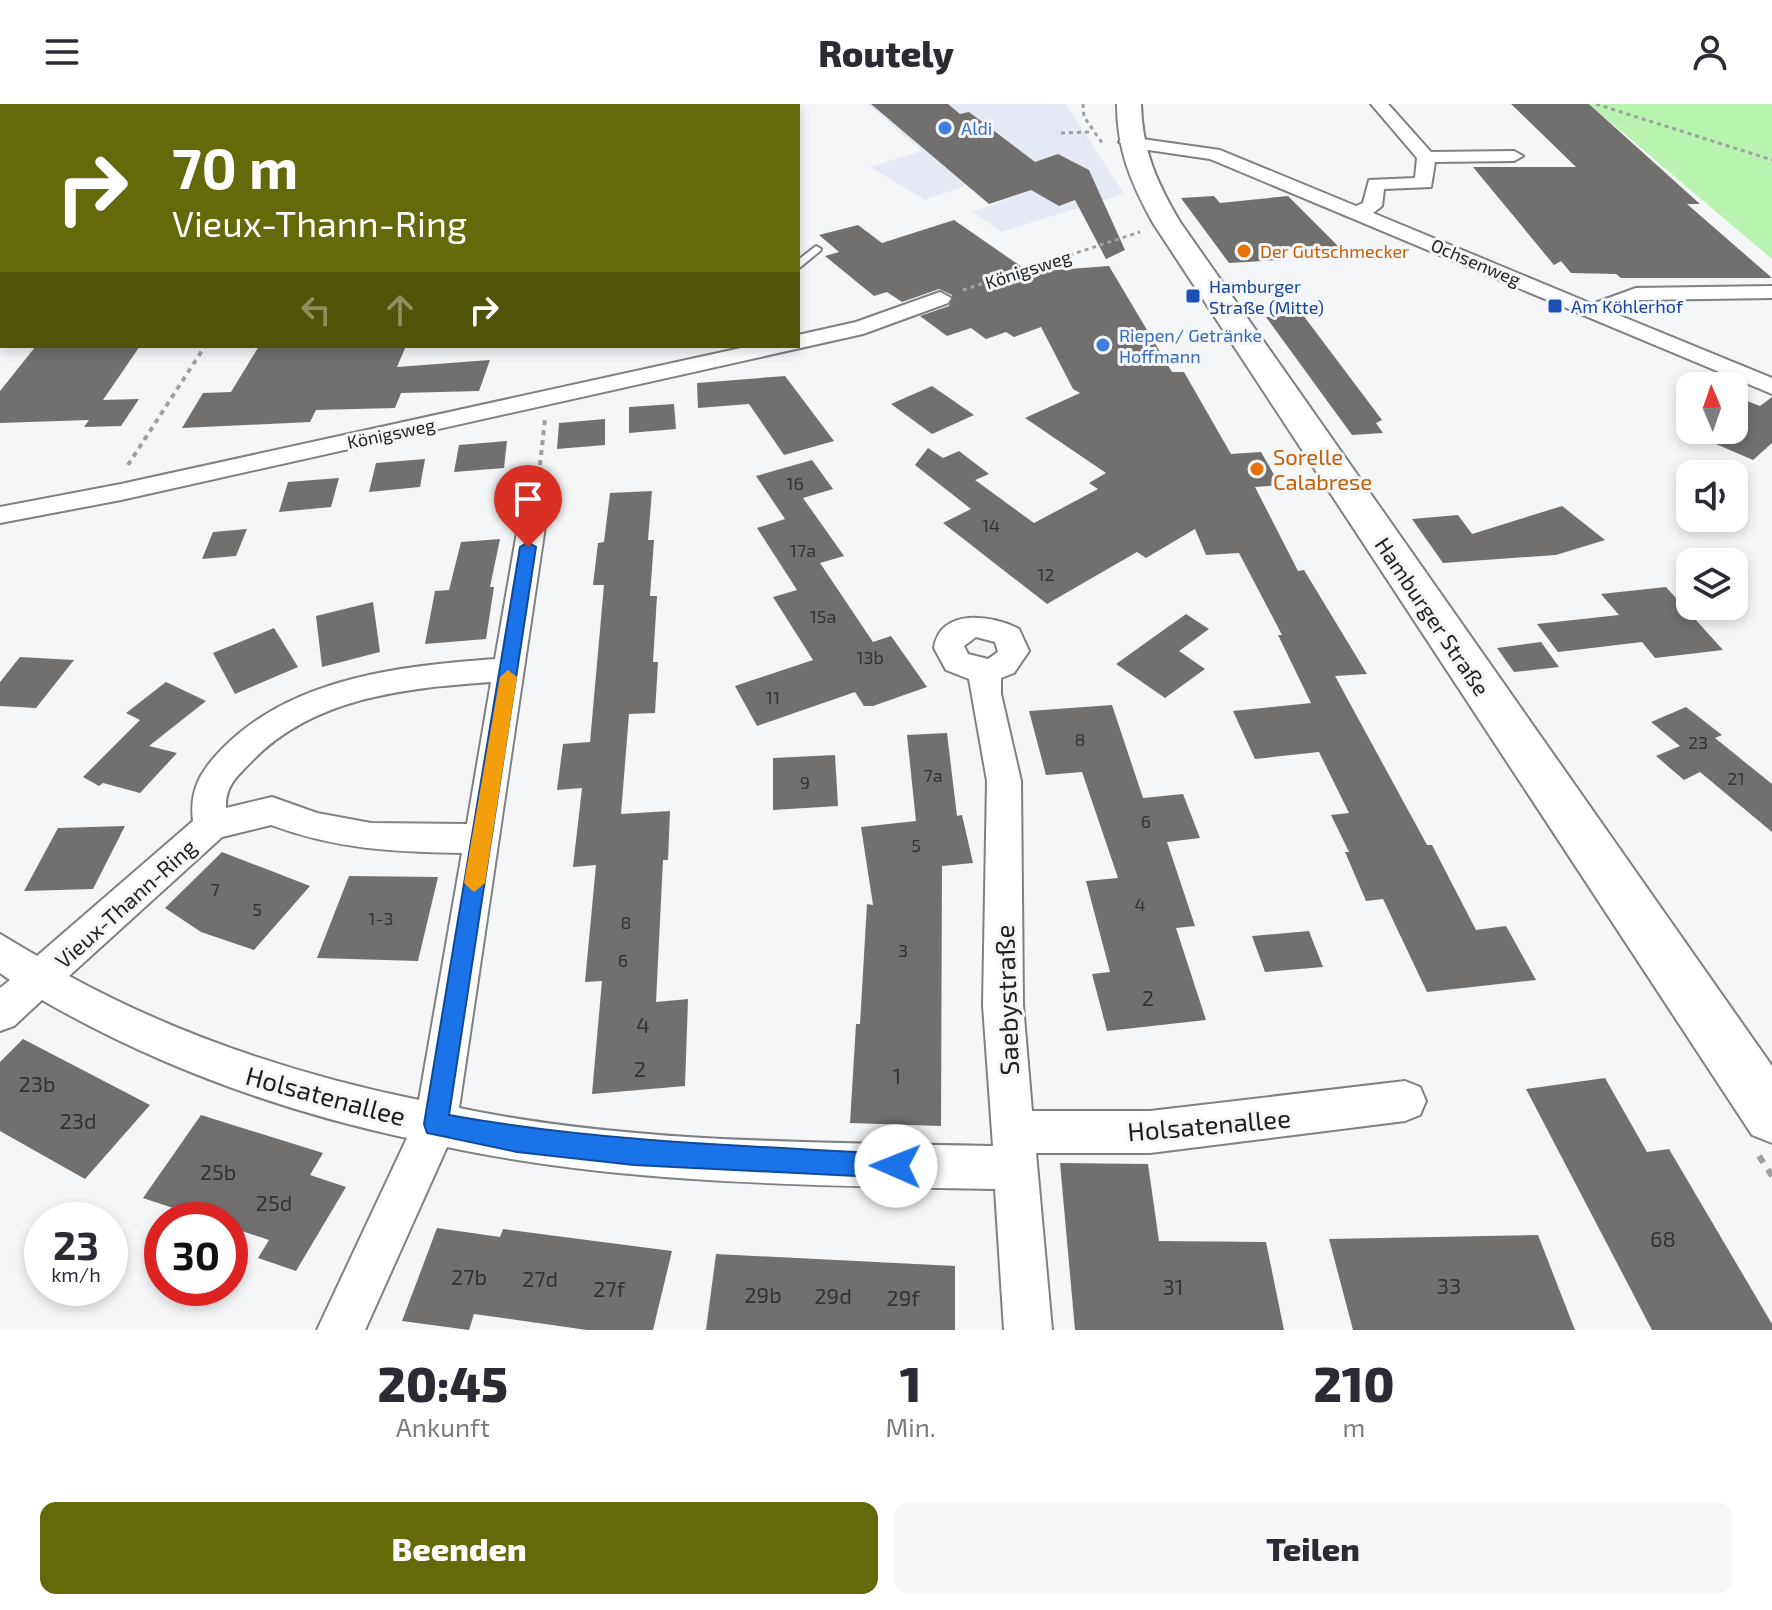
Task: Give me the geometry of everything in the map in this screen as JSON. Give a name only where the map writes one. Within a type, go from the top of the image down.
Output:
[{"type":"main road","name":"Hamburger Straße","points":[[1117,126],[1142,180],[1167,223],[1772,1115]]},
{"type":"street","points":[[1358,213],[1372,206],[1376,184],[1424,183],[1426,157],[1379,104]]},
{"type":"street","name":"Ochsenweg","points":[[1117,126],[1214,154],[1772,387]]},
{"type":"street","points":[[1426,157],[1514,156]]},
{"type":"street","points":[[1592,312],[1636,294],[1772,292]]},
{"type":"street","points":[[800,342],[863,327],[940,298]]},
{"type":"street","name":"Königsweg","points":[[0,515],[121,492],[545,399],[683,357],[763,348]]},
{"type":"street","points":[[341,1330],[436,1124],[538,486]]},
{"type":"street","name":"Vieux-Thann-Ring","points":[[211,826],[211,785],[241,748],[277,720],[340,696],[439,675],[510,669]]},
{"type":"street","name":"Saebystraße","points":[[985,671],[985,694],[1004,781],[1003,1005],[1028,1330]]},
{"type":"street","name":"Vieux-Thann-Ring","points":[[0,1013],[211,826],[272,811],[315,827],[371,837],[481,839]]},
{"type":"street","name":"Vieux-Thann-Ring","points":[[0,951],[38,980]]},
{"type":"street","name":"Holsatenallee","points":[[38,980],[208,1061],[324,1098],[517,1140],[711,1159],[1012,1150],[1405,1101]]},
{"type":"lane","points":[[800,264],[816,249]]},
{"type":"path","points":[[1596,104],[1772,160]]},
{"type":"path","points":[[1061,133],[1117,126]]},
{"type":"path","name":"Königsweg","points":[[940,298],[1167,223]]},
{"type":"path","points":[[121,492],[122,473],[204,348]]},
{"type":"path","points":[[538,486],[545,399]]},
{"type":"shaded area","points":[[868,104],[1066,104],[1124,194],[1001,232],[973,212],[1003,201],[973,183],[925,200],[870,167],[922,151]]},
{"type":"green space","points":[[1589,104],[1772,104],[1772,259]]},
{"type":"building","points":[[871,104],[948,104],[960,114],[969,112],[1035,162],[1058,154],[1089,170],[1125,250],[1106,259],[1075,200],[1059,206],[1031,190],[989,204]]},
{"type":"building","points":[[1511,104],[1589,104],[1700,204],[1687,204],[1772,278],[1621,278],[1616,274],[1571,273],[1561,261],[1554,265],[1473,167],[1576,167]]},
{"type":"building","points":[[1214,196],[1220,203],[1288,196],[1340,248],[1274,252],[1280,260],[1229,263],[1181,198]]},
{"type":"building","points":[[954,220],[1029,272],[1109,266],[1172,372],[1184,372],[1231,454],[1261,452],[1280,485],[1255,487],[1298,571],[1304,570],[1367,674],[1335,676],[1427,845],[1432,845],[1476,930],[1506,926],[1536,980],[1427,992],[1383,899],[1366,901],[1345,852],[1349,852],[1331,815],[1349,813],[1319,752],[1255,759],[1233,711],[1311,703],[1278,635],[1282,635],[1239,553],[1206,555],[1195,529],[1146,558],[1137,552],[1047,604],[943,523],[971,509],[915,465],[928,448],[943,458],[959,451],[989,474],[975,480],[1034,523],[1098,489],[1089,483],[1106,473],[1025,418],[1080,393],[1073,389],[1041,327],[1014,337],[1006,332],[986,339],[971,328],[947,336],[920,316],[949,306],[952,295],[939,289],[902,302],[887,292],[874,296],[825,256],[839,252],[819,235],[858,225],[882,243]]},
{"type":"building","points":[[1303,315],[1382,420],[1376,423],[1383,433],[1352,435],[1266,317]]},
{"type":"building","points":[[34,348],[139,348],[103,400],[139,399],[121,426],[84,427],[89,420],[0,423],[0,391]]},
{"type":"building","points":[[258,348],[405,348],[397,367],[490,360],[479,391],[401,393],[395,408],[316,410],[310,422],[182,428],[203,393],[231,392]]},
{"type":"building","points":[[785,376],[834,441],[784,455],[749,404],[698,408],[697,383]]},
{"type":"building","points":[[932,386],[974,415],[932,434],[891,404]]},
{"type":"building","points":[[1772,397],[1772,443],[1753,460],[1716,444],[1748,444],[1748,401],[1760,406]]},
{"type":"building","points":[[674,404],[676,429],[629,433],[629,407]]},
{"type":"building","points":[[605,419],[605,445],[557,449],[559,423]]},
{"type":"building","points":[[507,441],[504,468],[454,472],[459,445]]},
{"type":"building","points":[[425,459],[420,487],[369,492],[376,463]]},
{"type":"building","points":[[812,460],[833,489],[803,498],[844,556],[820,563],[873,642],[891,636],[927,687],[873,706],[864,706],[855,692],[757,726],[735,686],[813,660],[773,597],[797,590],[757,528],[785,519],[756,476]]},
{"type":"building","points":[[339,478],[331,507],[279,512],[288,482]]},
{"type":"building","points":[[652,491],[648,540],[654,540],[650,596],[657,596],[653,662],[658,662],[655,713],[629,714],[621,814],[670,811],[668,860],[663,860],[656,1002],[688,999],[685,1086],[592,1094],[602,981],[585,982],[596,865],[573,867],[582,788],[557,790],[563,744],[590,742],[604,585],[593,585],[598,543],[604,542],[610,493]]},
{"type":"building","points":[[1562,506],[1605,540],[1556,555],[1443,563],[1412,519],[1458,515],[1472,534]]},
{"type":"building","points":[[247,529],[236,556],[202,559],[213,532]]},
{"type":"building","points":[[500,539],[490,587],[494,587],[486,639],[425,644],[435,591],[449,590],[461,542]]},
{"type":"building","points":[[1666,587],[1676,598],[1676,620],[1696,620],[1723,650],[1655,658],[1642,642],[1558,652],[1537,624],[1619,615],[1601,594]]},
{"type":"building","points":[[373,602],[380,652],[322,667],[316,616]]},
{"type":"building","points":[[1186,614],[1209,629],[1179,651],[1205,669],[1165,698],[1116,664]]},
{"type":"building","points":[[274,628],[298,667],[235,694],[213,653]]},
{"type":"building","points":[[1541,642],[1559,667],[1514,672],[1497,648]]},
{"type":"building","points":[[20,657],[74,660],[36,708],[0,706],[0,682]]},
{"type":"building","points":[[166,682],[206,701],[149,746],[177,753],[140,793],[103,783],[99,786],[83,777],[140,720],[126,713]]},
{"type":"building","points":[[1112,705],[1143,798],[1183,794],[1200,838],[1167,842],[1195,926],[1176,928],[1206,1020],[1107,1031],[1092,974],[1110,972],[1086,881],[1118,878],[1082,772],[1046,775],[1029,711]]},
{"type":"building","points":[[1686,707],[1722,735],[1715,738],[1772,784],[1772,832],[1700,772],[1684,780],[1656,756],[1680,746],[1651,722]]},
{"type":"building","points":[[947,733],[957,816],[962,815],[973,863],[942,866],[941,1126],[850,1123],[867,904],[873,905],[861,827],[916,821],[907,735]]},
{"type":"building","points":[[835,755],[838,806],[773,810],[773,758]]},
{"type":"building","points":[[125,826],[93,889],[24,891],[58,828]]},
{"type":"building","points":[[222,852],[310,886],[254,950],[201,932],[165,908]]},
{"type":"building","points":[[349,876],[438,877],[418,961],[317,958]]},
{"type":"building","points":[[1309,931],[1323,967],[1265,972],[1252,936]]},
{"type":"building","points":[[23,1039],[150,1105],[85,1179],[0,1131],[0,1062]]},
{"type":"building","points":[[1605,1078],[1647,1152],[1669,1149],[1772,1324],[1772,1330],[1652,1330],[1526,1089]]},
{"type":"building","points":[[201,1115],[323,1153],[310,1175],[346,1187],[296,1271],[258,1258],[269,1240],[248,1233],[248,1202],[155,1202],[143,1198]]},
{"type":"building","points":[[1060,1163],[1148,1164],[1159,1241],[1266,1242],[1284,1330],[1075,1330]]},
{"type":"building","points":[[437,1228],[500,1237],[503,1229],[672,1251],[653,1330],[587,1330],[474,1314],[469,1330],[402,1321]]},
{"type":"building","points":[[1538,1235],[1575,1330],[1353,1330],[1329,1239]]},
{"type":"building","points":[[716,1254],[955,1266],[955,1330],[706,1330]]},
{"type":"slow traffic","points":[[474,883],[508,677]]},
{"type":"place","name":"Aldi","points":[[945,128]]},
{"type":"place","name":"Der Gutschmecker","points":[[1244,251]]},
{"type":"place","name":"Hamburger Straße (Mitte)","points":[[1193,296]]},
{"type":"place","name":"Am Köhlerhof","points":[[1555,306]]},
{"type":"place","name":"Riepen/ Getränke Hoffmann","points":[[1103,345]]},
{"type":"place","name":"Sorelle Calabrese","points":[[1257,469]]},
{"type":"route","points":[[528,547],[436,1124],[517,1140],[634,1153],[896,1166]]}]
